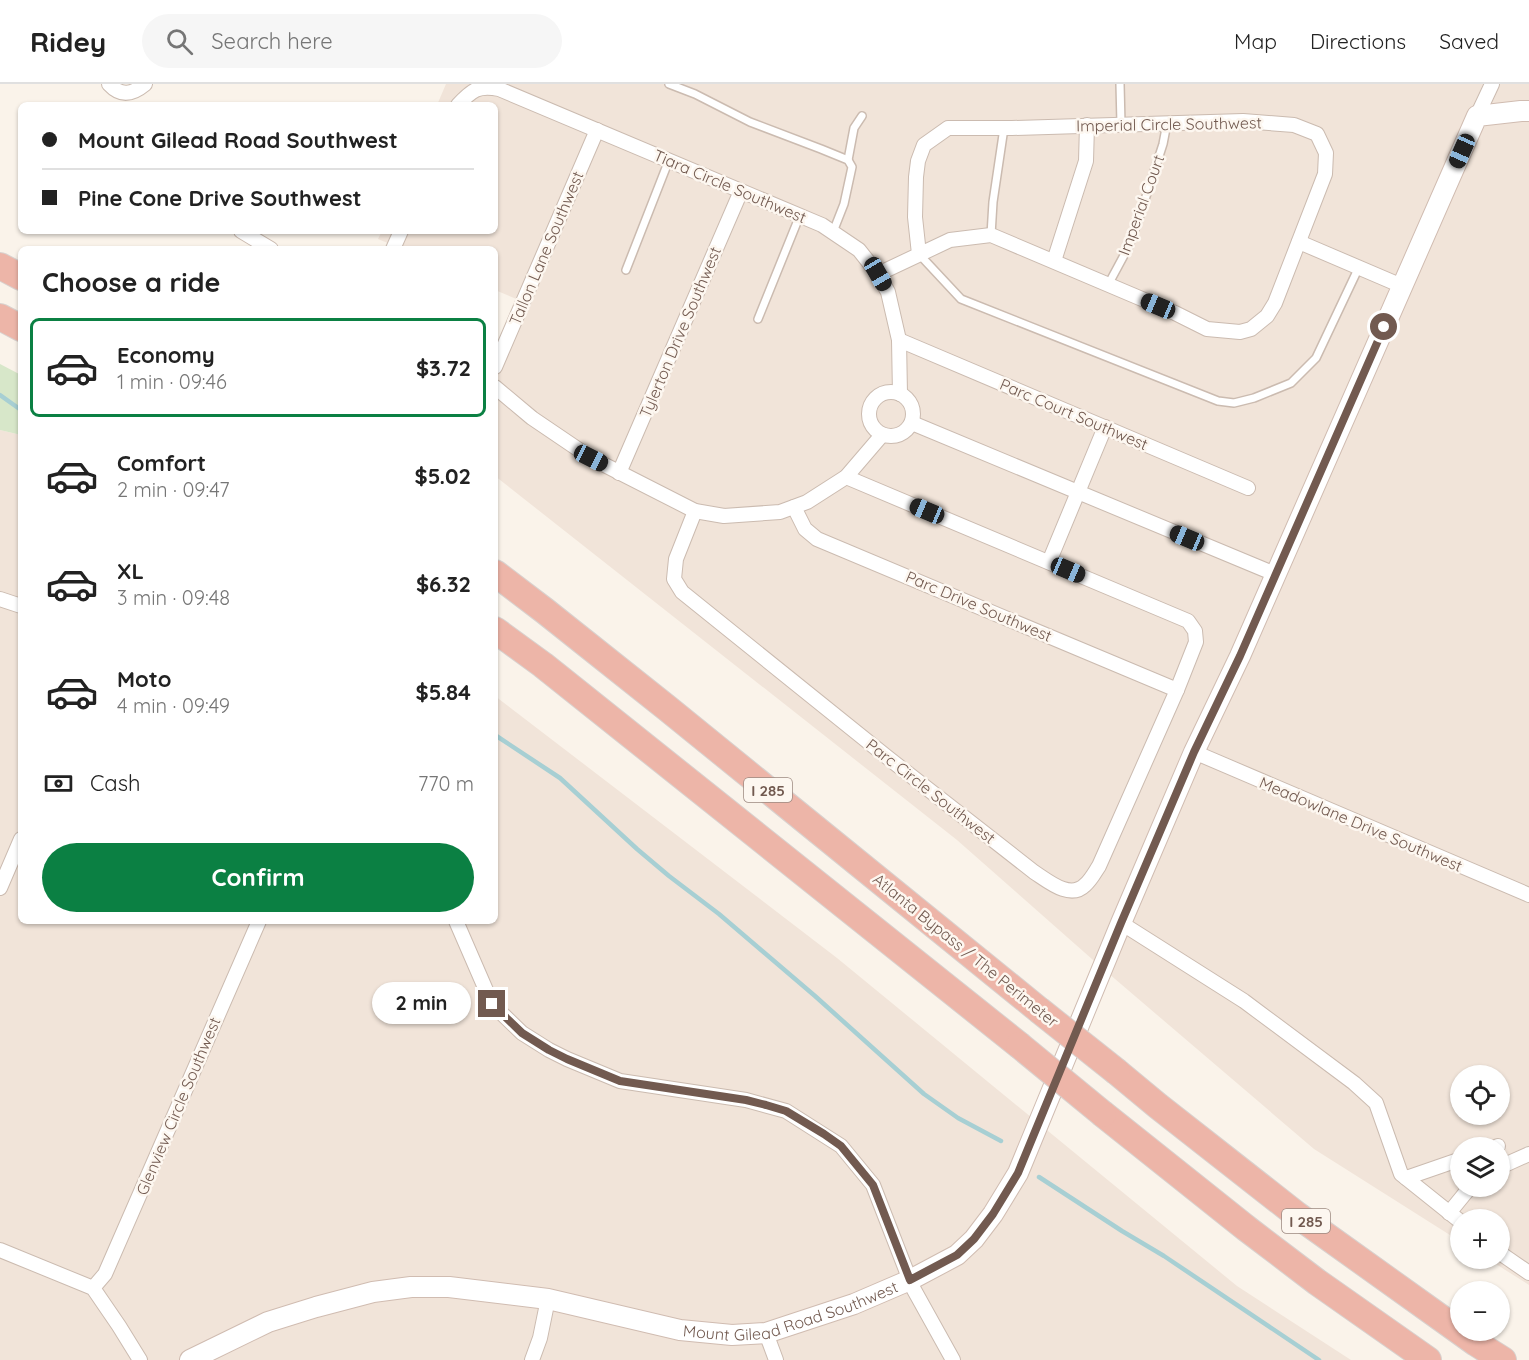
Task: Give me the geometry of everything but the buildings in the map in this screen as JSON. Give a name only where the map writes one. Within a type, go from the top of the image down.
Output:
[{"type":"highway","points":[[0,266],[18,275]]},
{"type":"highway","points":[[0,317],[18,326]]},
{"type":"highway","name":"Atlanta Bypass / The Perimeter","points":[[498,575],[667,708],[1166,1113],[1298,1215],[1503,1360]]},
{"type":"highway","name":"I 285","points":[[498,632],[543,665],[1246,1228],[1317,1282],[1428,1360]]},
{"type":"street","points":[[109,84],[124,99],[145,84]]},
{"type":"street","points":[[1477,116],[1492,84]]},
{"type":"street","name":"Tiara Circle Southwest","points":[[461,102],[470,92],[485,86],[499,89],[800,215],[833,232],[860,250],[888,292],[899,340],[900,394]]},
{"type":"street","points":[[1477,116],[1529,111]]},
{"type":"street","name":"Mount Gilead Road Southwest","points":[[190,1360],[268,1322],[316,1306],[373,1292],[411,1287],[449,1287],[548,1299],[680,1330],[732,1335],[766,1333],[854,1304],[910,1280],[957,1255],[974,1239],[1009,1191],[1018,1173],[1194,752],[1240,656],[1477,116]]},
{"type":"street","name":"Imperial Circle Southwest","points":[[878,274],[950,240],[991,235],[1175,313],[1207,329],[1240,332],[1251,329],[1267,316],[1275,303],[1324,174],[1326,153],[1317,134],[1294,125],[1243,121],[948,128],[924,145],[918,161],[915,217],[919,254]]},
{"type":"street","points":[[1053,261],[1086,161],[1087,125]]},
{"type":"street","name":"Tallon Lane Southwest","points":[[498,360],[597,130]]},
{"type":"street","name":"Tylerton Drive Southwest","points":[[619,472],[741,191]]},
{"type":"street","points":[[246,234],[266,246]]},
{"type":"street","points":[[1299,242],[1402,286]]},
{"type":"street","name":"Parc Court Southwest","points":[[899,340],[1248,488]]},
{"type":"street","points":[[498,390],[532,418],[591,458],[695,511],[724,516],[780,512],[807,502],[846,477],[882,435]]},
{"type":"street","points":[[890,392],[900,394],[912,405],[914,412],[912,423],[905,433],[888,437],[882,435],[870,421],[871,405],[879,396],[890,392]]},
{"type":"street","points":[[912,423],[1275,574]]},
{"type":"street","points":[[1049,562],[1105,427]]},
{"type":"street","name":"Parc Circle Southwest","points":[[695,511],[676,559],[674,579],[682,592],[1034,872],[1064,890],[1077,890],[1084,886],[1099,866],[1177,690],[1196,642],[1195,631],[1188,621],[846,477]]},
{"type":"street","name":"Parc Drive Southwest","points":[[794,507],[805,529],[817,539],[1177,690]]},
{"type":"street","points":[[0,599],[18,605]]},
{"type":"street","name":"Meadowlane Drive Southwest","points":[[1194,752],[1529,895]]},
{"type":"street","points":[[0,888],[18,846]]},
{"type":"street","points":[[1121,923],[1244,1000],[1354,1083],[1376,1103],[1401,1174],[1449,1213],[1462,1197]]},
{"type":"street","name":"Glenview Circle Southwest","points":[[93,1288],[105,1274],[258,924]]},
{"type":"street","points":[[457,924],[492,1004],[522,1033],[549,1050],[620,1081],[746,1100],[786,1111],[841,1146],[873,1185],[913,1288],[953,1360]]},
{"type":"street","points":[[1510,1163],[1529,1154]]},
{"type":"street","points":[[1406,1178],[1450,1163]]},
{"type":"street","points":[[0,1250],[93,1288],[140,1360]]},
{"type":"street","points":[[1510,1260],[1529,1273]]},
{"type":"street","points":[[532,1360],[540,1338],[548,1299]]},
{"type":"street","points":[[766,1333],[776,1360]]},
{"type":"lane","points":[[669,84],[695,94],[750,122],[848,160],[852,167],[844,204],[833,232]]},
{"type":"lane","points":[[1120,84],[1121,124]]},
{"type":"lane","points":[[848,160],[854,128],[862,116]]},
{"type":"lane","name":"Imperial Court","points":[[1108,285],[1129,246],[1163,144],[1167,123]]},
{"type":"lane","points":[[991,235],[993,202],[1004,128]]},
{"type":"lane","points":[[626,270],[669,160]]},
{"type":"lane","points":[[758,319],[800,215]]},
{"type":"lane","points":[[919,254],[961,299],[1218,401],[1234,403],[1254,398],[1291,383],[1316,358],[1359,267]]},
{"type":"shaded area","points":[[446,84],[1529,84],[1529,1285],[1504,1269],[1510,1269],[1510,1209],[1450,1209],[1450,1235],[1314,1149],[957,840],[498,478],[498,367],[526,303],[498,291],[498,246],[395,246],[378,239],[380,234],[498,234],[498,102],[438,102]]},
{"type":"shaded area","points":[[0,430],[18,434],[18,924],[498,924],[498,698],[837,958],[1237,1286],[1351,1360],[0,1360]]},
{"type":"green space","points":[[0,364],[18,373],[18,434],[0,430]]},
{"type":"waterway","points":[[0,395],[18,408]]},
{"type":"waterway","points":[[498,737],[560,778],[637,849],[719,914],[924,1094],[958,1118],[1001,1141]]},
{"type":"waterway","points":[[1039,1177],[1164,1256],[1319,1360]]},
{"type":"route","points":[[492,1004],[522,1033],[549,1050],[620,1081],[746,1100],[786,1111],[841,1146],[873,1185],[910,1280],[957,1255],[974,1239],[993,1214],[1018,1173],[1194,752],[1240,656],[1384,327]]}]
